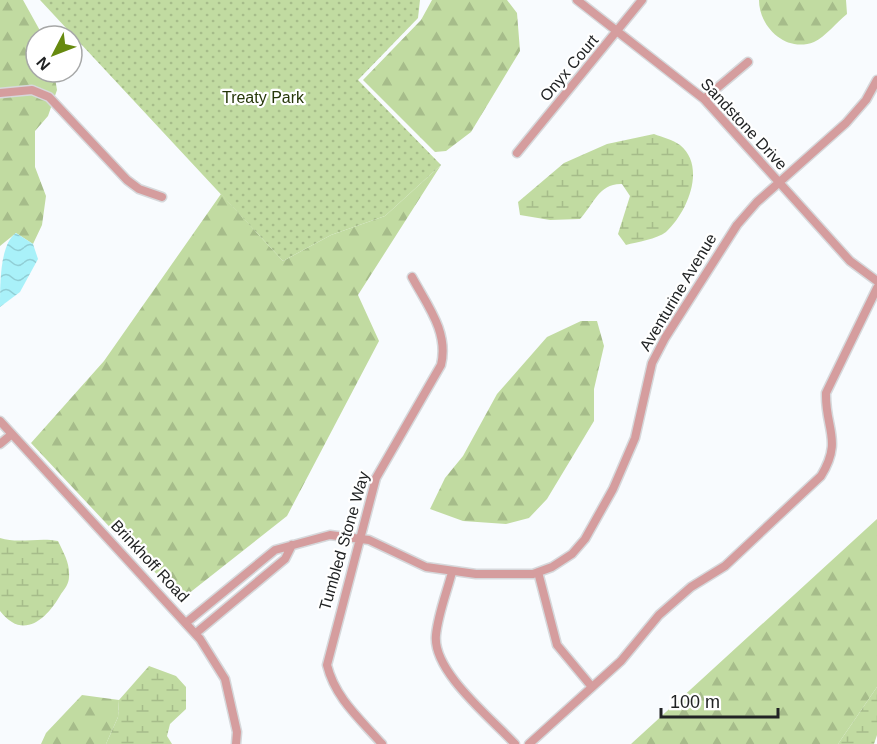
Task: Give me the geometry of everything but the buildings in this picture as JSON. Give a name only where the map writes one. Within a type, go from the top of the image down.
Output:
[{"type":"street","name":"Sandstone Drive","points":[[577,0],[704,99],[850,261],[877,281]]},
{"type":"street","name":"Onyx Court","points":[[517,153],[642,0]]},
{"type":"street","points":[[704,99],[748,62]]},
{"type":"street","name":"Aventurine Avenue","points":[[187,622],[275,550],[330,535],[369,540],[426,567],[452,572],[517,576],[538,572],[572,554],[585,538],[613,489],[635,438],[652,363],[665,338],[737,225],[757,202],[846,123],[866,100],[877,80]]},
{"type":"street","points":[[0,93],[32,90],[49,97],[127,180],[139,189],[162,197]]},
{"type":"street","name":"Tumbled Stone Way","points":[[382,744],[340,698],[331,682],[327,665],[359,538],[381,467],[437,374],[444,355],[441,333],[412,278]]},
{"type":"street","points":[[529,744],[634,647],[659,615],[691,587],[725,566],[821,477],[831,460],[833,442],[826,408],[826,393],[877,288]]},
{"type":"street","name":"Brinkhoff Road","points":[[1,425],[12,434],[196,633],[225,679],[237,732],[236,744]]},
{"type":"street","points":[[0,444],[12,434]]},
{"type":"street","points":[[196,633],[285,559],[291,545]]},
{"type":"street","points":[[452,572],[436,634],[439,657],[453,678],[515,744]]},
{"type":"street","points":[[538,572],[557,645],[592,687]]},
{"type":"green space","points":[[0,0],[23,0],[36,24],[24,24],[24,84],[56,84],[57,90],[48,116],[35,131],[35,167],[46,196],[42,225],[33,244],[16,233],[0,246]]},
{"type":"green space","name":"Treaty Park","points":[[40,0],[420,0],[418,18],[358,80],[441,165],[385,216],[331,235],[283,261],[84,47],[84,24],[62,24]]},
{"type":"green space","points":[[432,0],[507,0],[517,13],[520,51],[471,132],[446,151],[435,152],[363,80],[421,20]]},
{"type":"green space","points":[[759,0],[846,0],[847,14],[818,40],[794,44],[784,41],[769,28],[760,10]]},
{"type":"green space","points":[[654,134],[680,145],[688,154],[692,165],[693,177],[687,202],[674,224],[666,232],[626,245],[618,234],[630,196],[622,184],[602,191],[580,219],[550,220],[520,215],[518,202],[564,163],[607,144]]},
{"type":"green space","points":[[441,165],[358,295],[379,341],[287,516],[183,598],[134,553],[31,443],[104,361],[221,194],[283,261],[331,235],[385,216]]},
{"type":"green space","points":[[581,321],[597,321],[604,346],[594,389],[594,421],[547,499],[529,518],[506,524],[463,521],[430,509],[445,478],[463,456],[497,394],[547,337]]},
{"type":"green space","points":[[877,519],[877,687],[838,744],[631,744]]},
{"type":"green space","points":[[0,538],[58,541],[66,559],[69,579],[66,586],[49,611],[34,623],[17,625],[0,611]]},
{"type":"green space","points":[[149,666],[176,676],[186,687],[186,709],[170,724],[167,736],[172,744],[106,744],[118,717],[119,700]]},
{"type":"green space","points":[[877,687],[877,735],[874,744],[838,744]]},
{"type":"green space","points":[[82,695],[119,700],[118,717],[106,744],[41,744],[46,733]]},
{"type":"water","points":[[16,233],[33,244],[38,259],[20,292],[0,307],[4,255],[11,238]]}]
